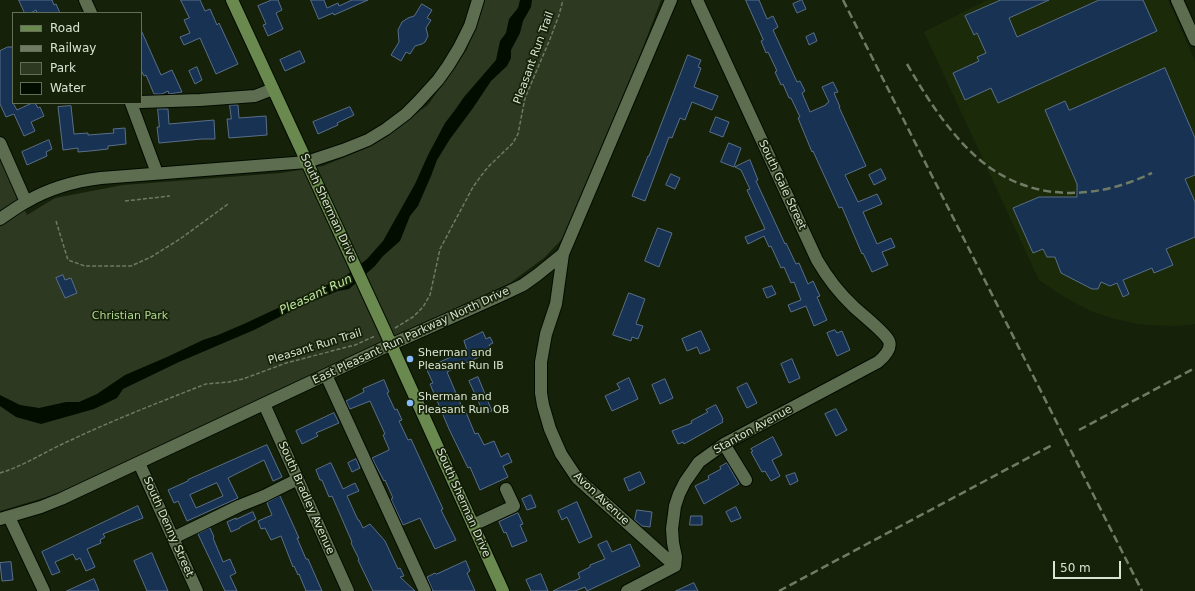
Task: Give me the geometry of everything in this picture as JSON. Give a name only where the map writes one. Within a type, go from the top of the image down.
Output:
[{"type":"main road","name":"South Sherman Drive","points":[[233,0],[503,591]]},
{"type":"street","points":[[85,0],[91,12]]},
{"type":"street","points":[[0,219],[26,202],[47,192],[84,181],[157,173],[307,162],[344,150],[368,140],[393,124],[418,102],[442,75],[457,52],[470,26],[478,0]]},
{"type":"street","name":"East Pleasant Run Parkway North Drive","points":[[4,518],[53,503],[516,288],[537,275],[564,254],[671,0]]},
{"type":"street","name":"South Gale Street","points":[[697,0],[817,260],[830,280],[846,300],[889,340],[890,345],[887,353]]},
{"type":"street","points":[[1177,0],[1195,40]]},
{"type":"street","points":[[142,102],[255,96],[273,89]]},
{"type":"street","points":[[131,104],[157,173]]},
{"type":"street","points":[[0,143],[26,202]]},
{"type":"street","name":"Avon Avenue","points":[[564,254],[556,304],[546,334],[541,362],[541,393],[544,410],[550,429],[561,454],[578,478],[675,566]]},
{"type":"street","name":"Stanton Avenue","points":[[675,566],[676,557],[672,535],[672,522],[675,506],[684,482],[697,464],[724,444],[878,362],[887,353]]},
{"type":"street","points":[[326,375],[425,591]]},
{"type":"street","name":"South Bradley Avenue","points":[[264,404],[348,591]]},
{"type":"street","points":[[724,444],[746,480]]},
{"type":"street","name":"South Denny Street","points":[[139,463],[197,591]]},
{"type":"street","points":[[173,538],[298,479]]},
{"type":"street","points":[[473,525],[514,506],[506,488]]},
{"type":"street","points":[[4,518],[44,591]]},
{"type":"street","points":[[627,591],[675,566]]},
{"type":"path","name":"Pleasant Run Trail","points":[[0,473],[24,464],[68,441],[118,419],[198,387],[206,384],[243,379],[302,358],[355,345],[394,328],[413,317],[423,307],[430,295],[440,249],[473,187],[488,167],[513,143],[518,134],[525,98],[550,39],[563,0]]},
{"type":"path","points":[[126,201],[170,196]]},
{"type":"path","points":[[56,220],[68,260],[85,266],[130,266],[151,257],[180,239],[228,204]]},
{"type":"shaded area","points":[[987,0],[1168,0],[1195,61],[1195,324],[1177,326],[1148,325],[1111,318],[1077,304],[1039,280],[924,32]]},
{"type":"green space","name":"Christian Park","points":[[483,0],[661,0],[642,50],[565,236],[544,258],[510,283],[60,493],[0,511],[0,156],[27,215],[55,198],[123,185],[281,173],[323,166],[369,147],[428,105],[467,49]]},
{"type":"water","name":"Pleasant Run","points":[[520,0],[532,0],[531,7],[523,21],[520,33],[511,50],[511,58],[507,66],[491,81],[437,160],[418,206],[410,216],[400,241],[349,289],[338,291],[301,306],[254,330],[179,362],[123,389],[117,398],[94,409],[41,424],[16,417],[0,406],[0,395],[20,405],[39,408],[66,402],[79,402],[97,394],[125,375],[203,340],[246,323],[344,277],[367,259],[383,241],[415,184],[445,123],[464,97],[496,60],[500,41],[506,33],[509,19],[518,8]]},
{"type":"building","points":[[19,0],[52,0],[54,5],[56,4],[60,12],[37,12],[36,10],[33,12],[25,12]]},
{"type":"building","points":[[181,0],[200,0],[205,11],[210,9],[217,25],[219,23],[238,64],[216,74],[200,38],[184,45],[180,37],[190,33],[184,20],[189,18]]},
{"type":"building","points":[[272,0],[278,0],[282,10],[276,13],[283,29],[268,36],[263,25],[266,24],[258,6]]},
{"type":"building","points":[[311,0],[324,0],[327,8],[338,3],[339,6],[352,0],[368,0],[334,15],[333,13],[319,19]]},
{"type":"building","points":[[746,0],[759,0],[767,19],[773,16],[778,27],[773,30],[797,82],[800,81],[805,91],[802,93],[810,112],[826,105],[829,102],[822,87],[833,82],[838,92],[834,93],[839,107],[866,166],[845,175],[858,202],[877,194],[882,204],[863,212],[877,244],[891,238],[895,247],[882,252],[888,265],[872,272],[863,253],[862,254],[842,207],[839,208],[813,151],[812,152],[798,118],[800,117],[791,98],[789,98],[783,84],[781,85],[775,72],[777,71],[768,52],[766,53],[761,41],[763,40]]},
{"type":"building","points":[[802,0],[806,9],[797,13],[793,4]]},
{"type":"building","points":[[1001,0],[1049,0],[1009,18],[1017,37],[1099,0],[1143,0],[1157,31],[998,103],[991,88],[965,100],[953,73],[979,61],[977,57],[986,53],[977,33],[974,35],[965,16]]},
{"type":"building","points":[[422,4],[432,10],[427,18],[431,20],[426,28],[428,36],[425,42],[415,46],[410,54],[406,52],[401,61],[391,55],[399,42],[398,30],[402,22],[414,16]]},
{"type":"building","points":[[142,32],[161,75],[172,70],[182,92],[169,94],[168,91],[162,94],[154,94],[146,75],[144,76],[142,72]]},
{"type":"building","points":[[814,33],[817,41],[809,45],[806,37]]},
{"type":"building","points":[[8,47],[12,47],[12,104],[14,104],[17,110],[30,104],[36,104],[38,108],[40,107],[44,116],[31,122],[35,131],[24,136],[14,114],[6,117],[0,104],[0,51]]},
{"type":"building","points":[[300,51],[305,62],[285,71],[280,60]]},
{"type":"building","points":[[688,55],[701,60],[698,67],[701,68],[694,87],[718,96],[712,110],[692,102],[685,120],[680,118],[672,138],[669,137],[645,201],[632,196]]},
{"type":"building","points":[[197,67],[202,80],[195,84],[189,71]]},
{"type":"building","points":[[1165,68],[1195,138],[1195,175],[1185,179],[1195,202],[1195,237],[1166,249],[1173,265],[1154,273],[1152,268],[1123,280],[1129,294],[1123,297],[1117,283],[1110,286],[1101,282],[1098,289],[1092,289],[1061,273],[1055,257],[1047,257],[1043,249],[1033,253],[1013,208],[1039,197],[1077,197],[1077,184],[1045,110],[1065,101],[1069,110]]},
{"type":"building","points":[[230,105],[238,105],[239,118],[266,116],[267,135],[229,138],[227,119],[231,119]]},
{"type":"building","points":[[71,106],[74,134],[88,133],[88,135],[114,133],[113,129],[125,128],[126,144],[108,146],[108,149],[90,151],[78,152],[78,148],[63,150],[58,107]]},
{"type":"building","points":[[350,107],[354,115],[337,123],[338,125],[318,134],[313,122]]},
{"type":"building","points":[[158,109],[168,109],[169,124],[214,120],[215,139],[159,143],[157,127],[159,127]]},
{"type":"building","points":[[716,117],[729,122],[723,137],[710,132]]},
{"type":"building","points":[[49,140],[52,149],[46,152],[47,156],[27,165],[22,152]]},
{"type":"building","points":[[729,143],[741,148],[734,167],[721,162]]},
{"type":"building","points":[[750,160],[758,180],[756,181],[785,244],[786,243],[796,264],[799,263],[808,284],[813,281],[820,296],[817,297],[827,320],[814,326],[806,306],[791,312],[788,305],[801,300],[794,282],[791,283],[784,267],[781,268],[771,246],[769,247],[764,236],[748,244],[745,237],[765,229],[747,190],[750,189],[741,170],[735,167]]},
{"type":"building","points":[[881,169],[886,179],[874,185],[869,175]]},
{"type":"building","points":[[671,174],[680,178],[675,189],[666,185]]},
{"type":"building","points":[[658,228],[672,233],[659,267],[645,261]]},
{"type":"building","points":[[63,275],[65,280],[71,278],[77,293],[65,298],[56,278]]},
{"type":"building","points":[[772,286],[776,294],[767,298],[763,289]]},
{"type":"building","points":[[629,293],[645,299],[636,324],[643,326],[638,339],[632,337],[631,341],[613,335]]},
{"type":"building","points":[[835,330],[837,333],[842,331],[850,350],[837,356],[827,333]]},
{"type":"building","points":[[701,331],[710,350],[700,354],[697,347],[687,351],[682,339]]},
{"type":"building","points":[[483,332],[486,339],[490,337],[493,343],[489,345],[492,351],[447,372],[475,434],[478,433],[484,445],[494,441],[501,457],[508,453],[512,462],[503,466],[508,477],[480,490],[470,467],[468,468],[449,429],[430,384],[433,383],[426,368],[467,350],[464,341]]},
{"type":"building","points":[[792,359],[800,378],[789,383],[781,364]]},
{"type":"building","points":[[478,377],[492,411],[484,414],[469,381]]},
{"type":"building","points":[[629,378],[638,399],[612,411],[605,396],[620,389],[617,384]]},
{"type":"building","points":[[665,379],[673,398],[660,404],[652,385]]},
{"type":"building","points":[[384,380],[389,392],[387,393],[395,410],[397,409],[402,420],[399,421],[408,440],[411,439],[443,509],[441,510],[456,540],[435,549],[420,518],[403,525],[391,499],[393,498],[385,480],[384,481],[372,458],[389,449],[383,435],[385,434],[370,401],[350,409],[346,401],[364,392],[363,389]]},
{"type":"building","points":[[747,383],[757,403],[747,408],[737,388]]},
{"type":"building","points":[[716,405],[723,422],[684,444],[683,442],[678,444],[672,431],[692,423],[691,421],[708,412],[706,410]]},
{"type":"building","points":[[836,409],[847,430],[836,436],[825,414]]},
{"type":"building","points":[[334,413],[339,423],[316,433],[318,436],[302,444],[296,431]]},
{"type":"building","points":[[773,437],[782,455],[772,460],[780,476],[771,481],[765,471],[762,472],[751,452],[753,451],[751,449]]},
{"type":"building","points":[[267,445],[282,477],[273,481],[264,460],[228,478],[238,498],[187,521],[178,501],[174,503],[168,490]],"holes":[[[217,483],[223,496],[196,508],[190,495]]]},
{"type":"building","points":[[356,459],[360,468],[352,472],[348,463]]},
{"type":"building","points":[[331,463],[343,489],[355,483],[359,491],[347,496],[358,520],[363,528],[370,524],[385,541],[398,569],[400,568],[404,576],[400,577],[415,591],[373,591],[358,560],[359,559],[332,496],[329,497],[316,470]]},
{"type":"building","points":[[727,463],[739,484],[704,504],[695,486],[709,479],[708,476],[721,469],[720,467]]},
{"type":"building","points":[[640,472],[645,483],[629,491],[624,479]]},
{"type":"building","points":[[795,473],[798,481],[790,485],[786,476]]},
{"type":"building","points":[[531,495],[536,507],[527,510],[522,499]]},
{"type":"building","points":[[280,496],[299,538],[297,538],[306,559],[308,559],[322,591],[306,591],[299,574],[298,575],[294,566],[293,567],[281,536],[271,540],[265,528],[261,529],[258,521],[272,515],[267,503]]},
{"type":"building","points":[[577,502],[592,537],[579,543],[567,517],[562,520],[558,511]]},
{"type":"building","points":[[138,506],[143,518],[103,534],[105,537],[100,540],[101,543],[87,549],[95,567],[86,571],[80,558],[76,560],[73,554],[55,562],[60,572],[52,575],[42,552]]},
{"type":"building","points":[[736,507],[741,518],[731,522],[726,512]]},
{"type":"building","points":[[637,510],[652,512],[650,527],[642,526],[635,520]]},
{"type":"building","points":[[253,512],[256,519],[231,532],[227,522]]},
{"type":"building","points":[[518,513],[523,524],[520,525],[527,541],[512,547],[506,532],[504,533],[499,522]]},
{"type":"building","points":[[691,516],[702,516],[702,525],[690,525]]},
{"type":"building","points":[[210,528],[223,562],[230,559],[236,573],[230,576],[237,591],[225,591],[198,534]]},
{"type":"building","points":[[607,541],[612,552],[630,544],[640,566],[587,591],[585,587],[575,591],[553,591],[580,578],[578,573],[590,567],[590,565],[605,559],[598,545]]},
{"type":"building","points":[[152,553],[168,591],[147,591],[134,561]]},
{"type":"building","points":[[466,561],[470,571],[467,573],[475,591],[433,591],[427,577]]},
{"type":"building","points":[[11,562],[13,580],[2,581],[0,563]]},
{"type":"building","points":[[541,574],[548,591],[531,591],[526,580]]},
{"type":"building","points":[[94,579],[99,591],[67,591]]},
{"type":"building","points":[[694,583],[698,591],[676,591]]},
{"type":"railway","points":[[843,0],[1142,591]]},
{"type":"railway","points":[[907,64],[935,109],[951,130],[969,150],[989,167],[1011,180],[1033,188],[1056,192],[1080,193],[1128,183],[1152,173]]},
{"type":"railway","points":[[1079,430],[1195,368]]},
{"type":"railway","points":[[779,591],[1054,444]]},
{"type":"place","name":"Sherman and Pleasant Run IB","points":[[410,359]]},
{"type":"place","name":"Sherman and Pleasant Run OB","points":[[410,403]]}]
